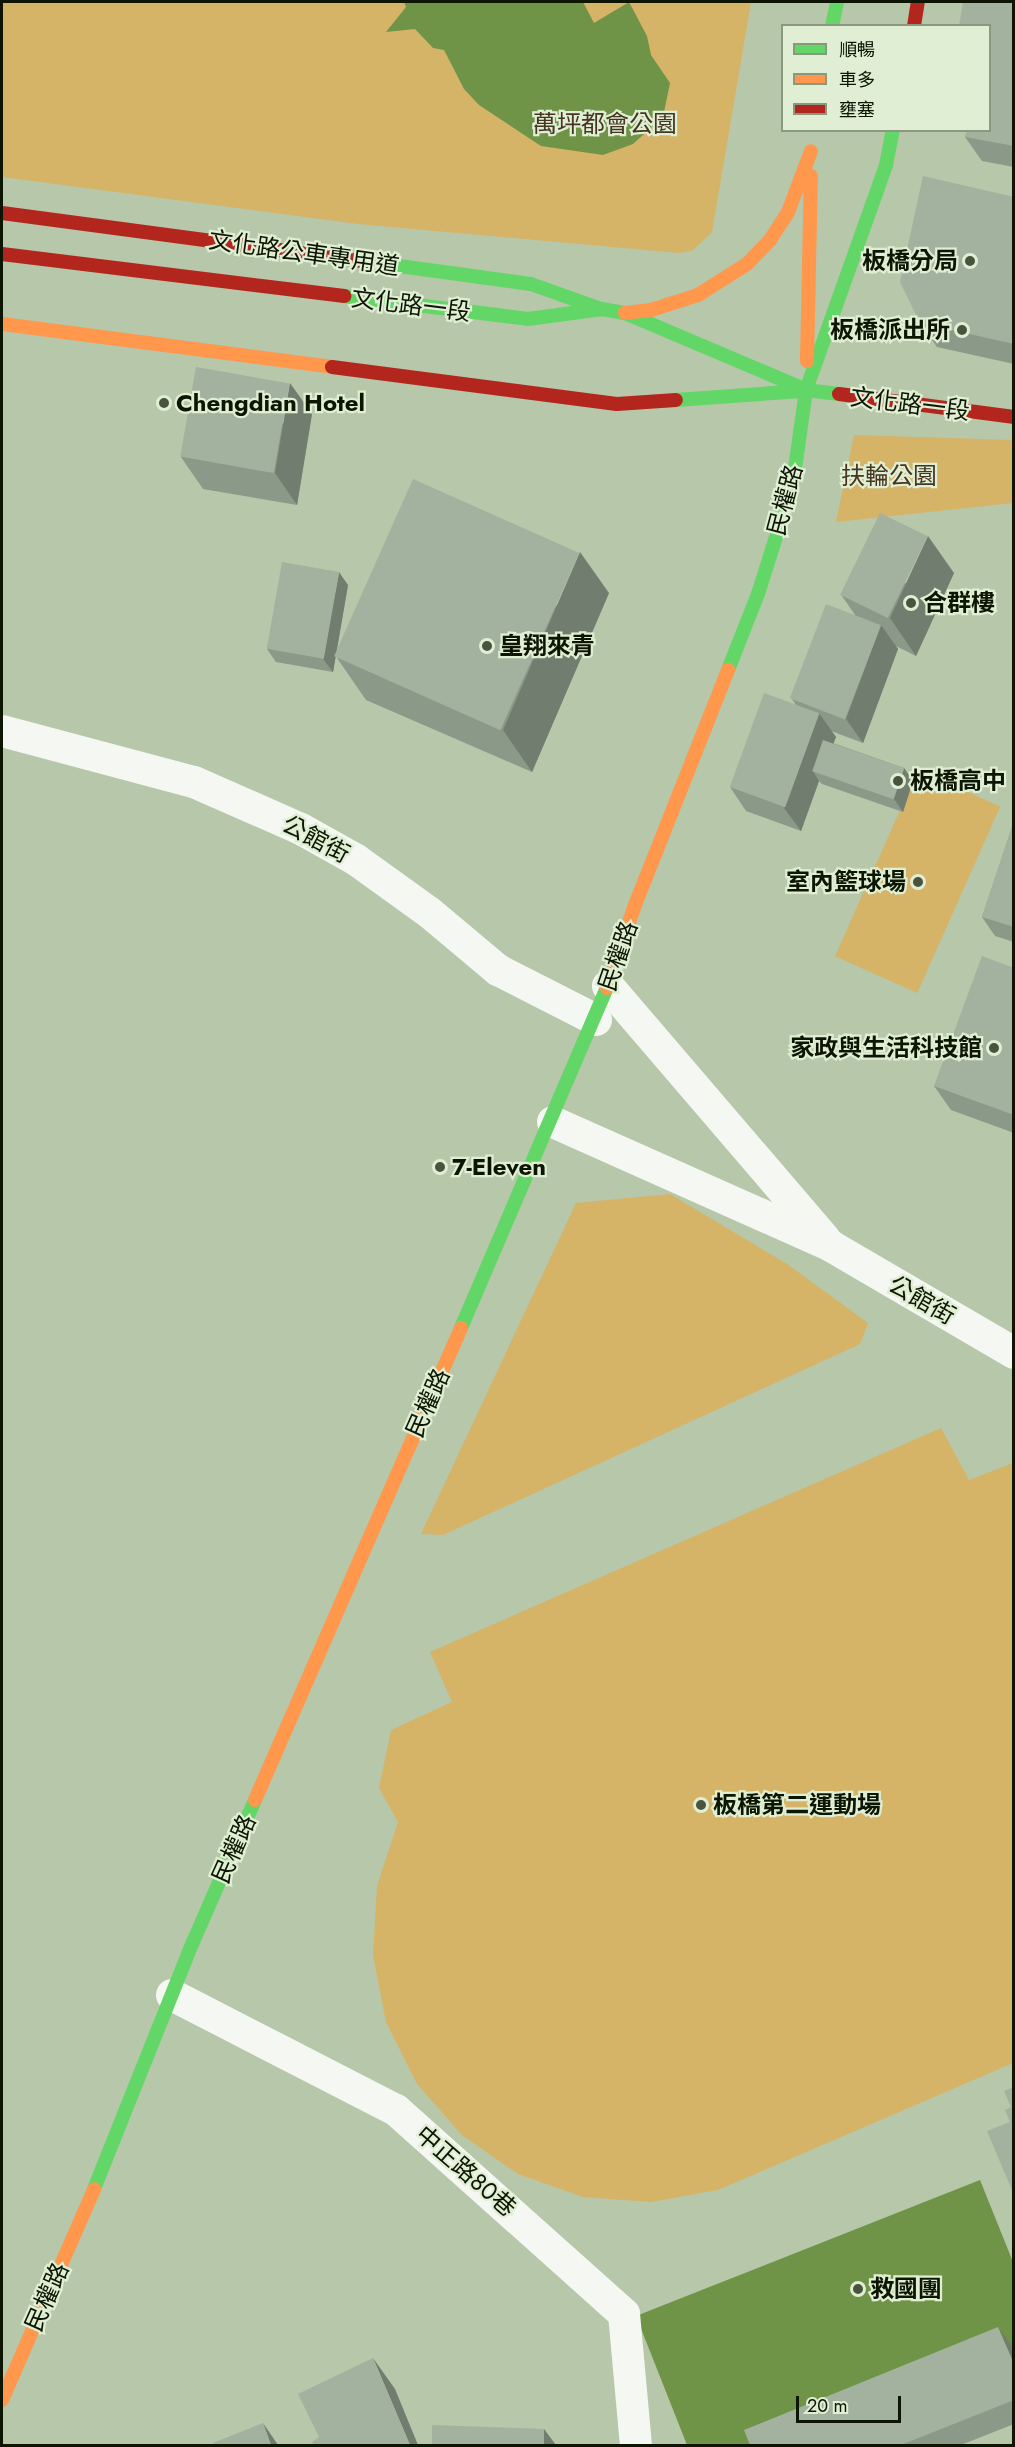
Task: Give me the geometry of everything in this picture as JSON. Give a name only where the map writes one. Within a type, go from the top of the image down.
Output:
[{"type":"main road","points":[[832,24],[837,2]]},
{"type":"main road","points":[[914,24],[918,2]]},
{"type":"main road","name":"民權路","points":[[806,390],[886,165],[893,132]]},
{"type":"main road","name":"民權路","points":[[2,2400],[85,2212],[172,1995],[596,1020],[635,905],[758,594],[793,483],[806,390],[812,146],[788,212],[770,240],[747,264],[698,295],[659,308],[625,313]]},
{"type":"main road","name":"文化路公車專用道","points":[[2,213],[531,284],[603,309]]},
{"type":"main road","name":"文化路一段","points":[[2,254],[528,319],[603,309],[625,313],[806,390]]},
{"type":"main road","name":"文化路一段","points":[[2,324],[617,404],[806,390],[1014,417]]},
{"type":"street","name":"公館街","points":[[2,731],[194,782],[301,829],[355,859],[430,913],[498,970],[596,1020]]},
{"type":"street","points":[[608,986],[831,1246]]},
{"type":"street","points":[[553,1122],[831,1246]]},
{"type":"street","name":"公館街","points":[[831,1246],[1014,1353]]},
{"type":"street","name":"中正路80巷","points":[[172,1995],[396,2110],[624,2314],[636,2445]]},
{"type":"green space","name":"萬坪都會公園","points":[[2,2],[751,2],[712,232],[692,251],[679,253],[358,224],[2,177]]},
{"type":"green space","name":"扶輪公園","points":[[854,435],[1013,440],[1013,503],[836,522]]},
{"type":"green space","name":"室內籃球場","points":[[918,770],[1000,807],[917,993],[835,956]]},
{"type":"green space","points":[[670,1194],[787,1264],[868,1323],[860,1344],[443,1535],[421,1534],[576,1203]]},
{"type":"green space","name":"板橋第二運動場","points":[[941,1428],[969,1480],[1013,1463],[1013,2063],[718,2190],[651,2202],[583,2197],[518,2174],[462,2135],[417,2084],[386,2022],[373,1955],[377,1886],[398,1822],[379,1788],[391,1730],[452,1702],[430,1652]]},
{"type":"shaded area","points":[[404,2],[583,2],[594,23],[629,2],[647,36],[651,55],[670,83],[663,117],[633,144],[603,155],[541,146],[479,105],[464,89],[444,50],[433,48],[415,29],[386,32],[406,7]]},
{"type":"shaded area","name":"救國團","points":[[980,2180],[1013,2262],[1013,2345],[765,2445],[687,2445],[636,2316]]},
{"type":"building","points":[[963,2],[1014,2],[1014,146],[965,137],[966,132],[991,132],[991,24],[959,24]]},
{"type":"building","name":"板橋分局","points":[[923,176],[1014,197],[1014,344],[920,323],[900,282]]},
{"type":"building","points":[[196,367],[290,383],[274,473],[180,457]]},
{"type":"building","name":"皇翔來青","points":[[413,479],[579,553],[500,730],[334,656]]},
{"type":"building","points":[[880,513],[928,536],[888,618],[840,595]]},
{"type":"building","points":[[282,562],[339,572],[324,659],[267,649]]},
{"type":"building","points":[[826,604],[881,625],[845,719],[790,698]]},
{"type":"building","points":[[764,693],[819,713],[785,807],[730,787]]},
{"type":"building","points":[[823,740],[904,768],[894,799],[812,771]]},
{"type":"building","points":[[1014,821],[1014,927],[982,917]]},
{"type":"building","points":[[982,956],[1014,968],[1014,1115],[934,1086]]},
{"type":"building","points":[[1014,2087],[1014,2195],[987,2131],[1010,2122],[1005,2110],[1011,2107],[1004,2091]]},
{"type":"building","points":[[998,2327],[1014,2364],[1014,2400],[901,2445],[750,2445],[744,2430]]},
{"type":"building","points":[[373,2358],[410,2445],[314,2445],[312,2442],[319,2437],[298,2394]]},
{"type":"building","points":[[263,2423],[271,2445],[214,2445],[213,2443]]},
{"type":"building","points":[[432,2425],[544,2429],[544,2445],[432,2445]]},
{"type":"traffic: fast","points":[[832,24],[837,2]]},
{"type":"traffic: fast","points":[[806,390],[886,165],[893,132]]},
{"type":"traffic: fast","points":[[370,262],[531,284],[598,308]]},
{"type":"traffic: fast","points":[[344,296],[528,319],[602,309],[625,313],[806,390]]},
{"type":"traffic: fast","points":[[728,670],[758,594],[793,483],[806,390],[839,394]]},
{"type":"traffic: fast","points":[[676,400],[802,391]]},
{"type":"traffic: fast","points":[[461,1328],[607,988]]},
{"type":"traffic: fast","points":[[94,2189],[193,1942],[255,1800]]},
{"type":"traffic: slow","points":[[625,313],[651,310],[698,295],[747,264],[770,240],[788,212],[811,151]]},
{"type":"traffic: slow","points":[[807,361],[811,176]]},
{"type":"traffic: slow","points":[[2,324],[332,367]]},
{"type":"traffic: slow","points":[[607,988],[635,905],[728,670]]},
{"type":"traffic: slow","points":[[255,1800],[461,1328]]},
{"type":"traffic: slow","points":[[2,2400],[94,2189]]},
{"type":"traffic: jam","points":[[914,24],[918,2]]},
{"type":"traffic: jam","points":[[2,213],[370,262]]},
{"type":"traffic: jam","points":[[2,254],[344,296]]},
{"type":"traffic: jam","points":[[332,367],[617,404],[676,400]]},
{"type":"traffic: jam","points":[[839,394],[1014,417]]},
{"type":"place","name":"板橋分局","points":[[970,261]]},
{"type":"place","name":"板橋派出所","points":[[962,330]]},
{"type":"place","name":"Chengdian Hotel","points":[[164,403]]},
{"type":"place","name":"合群樓","points":[[911,603]]},
{"type":"place","name":"皇翔來青","points":[[487,646]]},
{"type":"place","name":"板橋高中","points":[[898,781]]},
{"type":"place","name":"室內籃球場","points":[[918,882]]},
{"type":"place","name":"家政與生活科技館","points":[[994,1048]]},
{"type":"place","name":"7-Eleven","points":[[440,1167]]},
{"type":"place","name":"板橋第二運動場","points":[[701,1805]]},
{"type":"place","name":"救國團","points":[[858,2289]]}]
